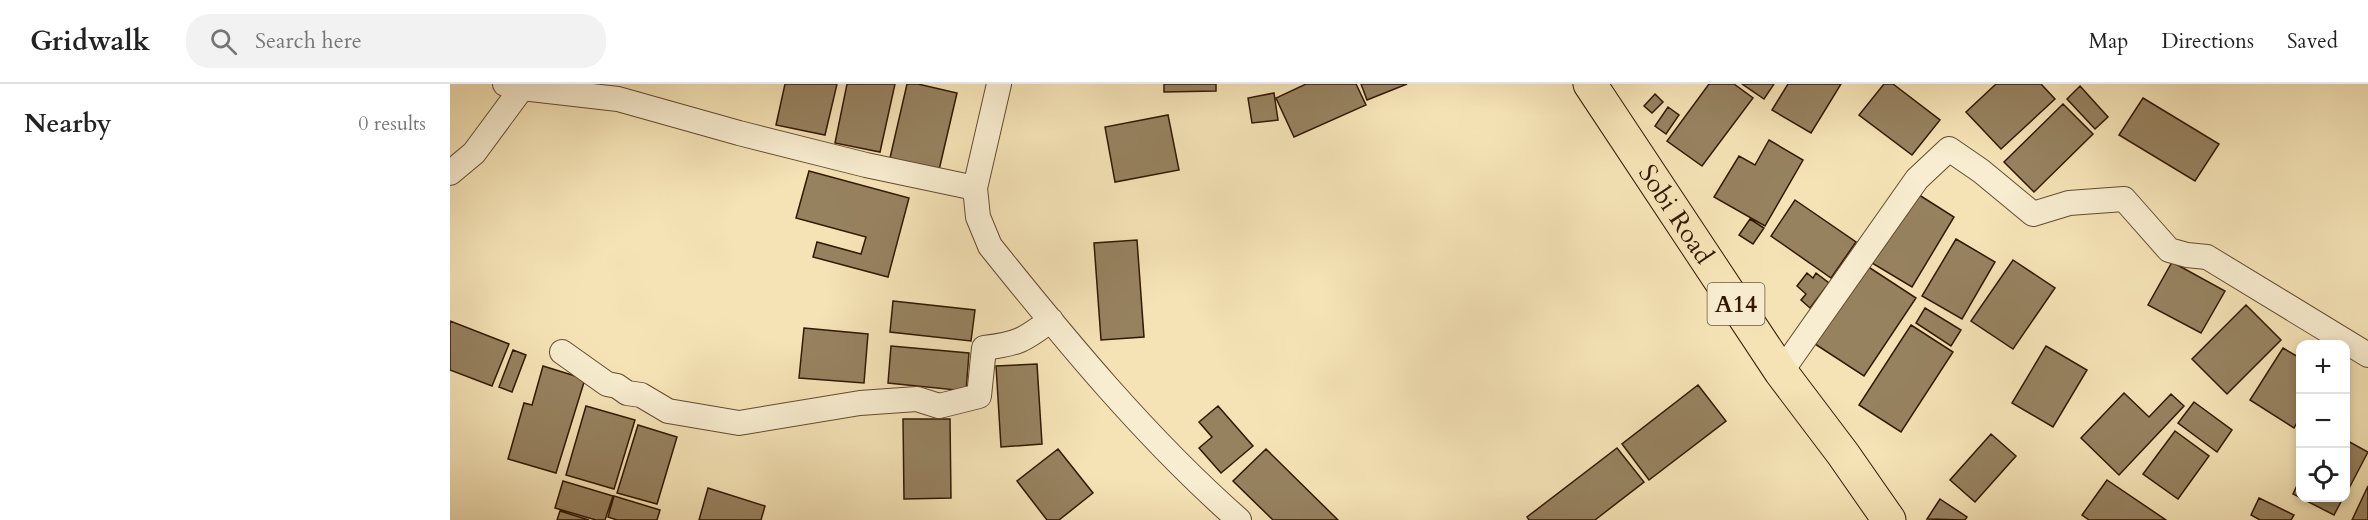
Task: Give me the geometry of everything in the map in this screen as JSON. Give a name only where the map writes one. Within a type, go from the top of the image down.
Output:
[{"type":"highway","name":"Sobi Road","points":[[1590,84],[1781,372],[1889,520]]},
{"type":"street","points":[[999,84],[975,188],[978,217],[990,246],[1110,391],[1194,480],[1239,520]]},
{"type":"street","points":[[450,173],[474,153],[513,86],[618,99],[866,165],[975,188]]},
{"type":"street","points":[[1781,372],[1917,179],[1949,150],[1981,171],[2033,214],[2069,203],[2124,199],[2169,249],[2187,255],[2206,257],[2368,355]]},
{"type":"street","points":[[562,352],[607,384],[617,386],[627,393],[641,394],[668,411],[739,423],[860,403],[917,399],[939,406],[979,396],[984,348],[1005,346],[1024,340],[1051,320]]},
{"type":"building","points":[[785,84],[837,84],[825,135],[776,125]]},
{"type":"building","points":[[847,84],[895,84],[880,152],[835,143]]},
{"type":"building","points":[[907,84],[918,84],[957,93],[939,170],[890,158]]},
{"type":"building","points":[[1164,84],[1216,84],[1216,91],[1164,92]]},
{"type":"building","points":[[1306,84],[1356,84],[1366,105],[1294,137],[1276,98]]},
{"type":"building","points":[[1361,84],[1407,84],[1367,100]]},
{"type":"building","points":[[1709,84],[1734,84],[1753,98],[1702,166],[1667,141]]},
{"type":"building","points":[[1742,84],[1774,84],[1764,99]]},
{"type":"building","points":[[1788,84],[1841,84],[1811,133],[1772,110]]},
{"type":"building","points":[[1884,84],[1893,84],[1940,120],[1912,155],[1859,115]]},
{"type":"building","points":[[1996,84],[2041,84],[2055,99],[2001,149],[1966,112]]},
{"type":"building","points":[[2080,86],[2108,117],[2095,129],[2067,99]]},
{"type":"building","points":[[1274,93],[1278,120],[1252,123],[1248,98]]},
{"type":"building","points":[[1655,94],[1663,102],[1652,113],[1644,106]]},
{"type":"building","points":[[2143,98],[2219,144],[2195,181],[2119,135]]},
{"type":"building","points":[[2063,104],[2093,134],[2034,192],[2004,162]]},
{"type":"building","points":[[1668,107],[1679,115],[1666,134],[1655,126]]},
{"type":"building","points":[[1168,115],[1179,170],[1115,182],[1105,127]]},
{"type":"building","points":[[1769,140],[1803,160],[1765,226],[1714,197],[1739,156],[1755,165]]},
{"type":"building","points":[[809,171],[909,198],[888,277],[813,257],[817,242],[861,254],[866,237],[796,218]]},
{"type":"building","points":[[1916,193],[1954,217],[1912,287],[1872,263]]},
{"type":"building","points":[[1795,200],[1856,242],[1831,278],[1771,236]]},
{"type":"building","points":[[1750,219],[1764,228],[1753,244],[1739,235]]},
{"type":"building","points":[[1956,239],[1995,262],[1962,319],[1922,296]]},
{"type":"building","points":[[1137,240],[1144,337],[1101,340],[1094,243]]},
{"type":"building","points":[[2013,260],[2055,288],[2013,349],[1971,321]]},
{"type":"building","points":[[2172,262],[2225,291],[2201,333],[2148,305]]},
{"type":"building","points":[[1867,266],[1916,298],[1864,376],[1815,344]]},
{"type":"building","points":[[1807,273],[1813,278],[1816,273],[1829,283],[1810,308],[1801,300],[1806,294],[1797,286]]},
{"type":"building","points":[[893,301],[975,310],[971,341],[890,332]]},
{"type":"building","points":[[2246,305],[2281,340],[2227,394],[2192,359]]},
{"type":"building","points":[[1925,308],[1961,330],[1951,346],[1916,323]]},
{"type":"building","points":[[450,321],[509,344],[492,386],[450,370]]},
{"type":"building","points":[[1911,325],[1953,352],[1901,432],[1859,405]]},
{"type":"building","points":[[804,328],[868,334],[864,383],[799,378]]},
{"type":"building","points":[[891,346],[969,353],[966,391],[888,383]]},
{"type":"building","points":[[2046,346],[2087,370],[2053,427],[2012,403]]},
{"type":"building","points":[[2283,348],[2296,356],[2296,424],[2294,428],[2250,400]]},
{"type":"building","points":[[513,350],[526,355],[512,392],[499,387]]},
{"type":"building","points":[[1037,364],[1042,444],[1001,447],[996,366]]},
{"type":"building","points":[[543,366],[585,379],[556,473],[508,459],[524,403],[532,405]]},
{"type":"building","points":[[1698,385],[1726,421],[1649,480],[1622,444]]},
{"type":"building","points":[[2124,393],[2149,417],[2171,394],[2184,406],[2119,475],[2081,438]]},
{"type":"building","points":[[2194,402],[2232,430],[2217,452],[2178,423]]},
{"type":"building","points":[[586,406],[635,420],[614,489],[566,475]]},
{"type":"building","points":[[1218,406],[1253,446],[1221,473],[1199,448],[1212,437],[1199,422]]},
{"type":"building","points":[[903,419],[950,419],[951,498],[904,499]]},
{"type":"building","points":[[638,425],[677,437],[657,504],[617,493]]},
{"type":"building","points":[[2175,431],[2209,456],[2178,499],[2143,474]]},
{"type":"building","points":[[1991,434],[2016,456],[1975,502],[1950,480]]},
{"type":"building","points":[[2350,442],[2368,452],[2350,486]]},
{"type":"building","points":[[1617,448],[1644,482],[1595,520],[1529,520],[1527,517]]},
{"type":"building","points":[[1058,449],[1093,493],[1059,520],[1047,520],[1017,481]]},
{"type":"building","points":[[1266,449],[1338,520],[1273,520],[1233,481]]},
{"type":"building","points":[[2107,480],[2166,520],[2089,520],[2082,515]]},
{"type":"building","points":[[563,481],[613,496],[605,520],[596,520],[555,508]]},
{"type":"building","points":[[2368,486],[2368,520],[2352,520]]},
{"type":"building","points":[[708,488],[765,506],[761,520],[699,520]]},
{"type":"building","points":[[614,496],[660,510],[657,520],[617,520],[608,517]]},
{"type":"building","points":[[2259,498],[2294,515],[2291,520],[2260,520],[2251,515]]},
{"type":"building","points":[[1940,499],[1967,517],[1965,520],[1927,519]]},
{"type":"building","points":[[2309,502],[2341,502],[2334,515]]},
{"type":"building","points":[[560,511],[589,520],[557,520]]}]
